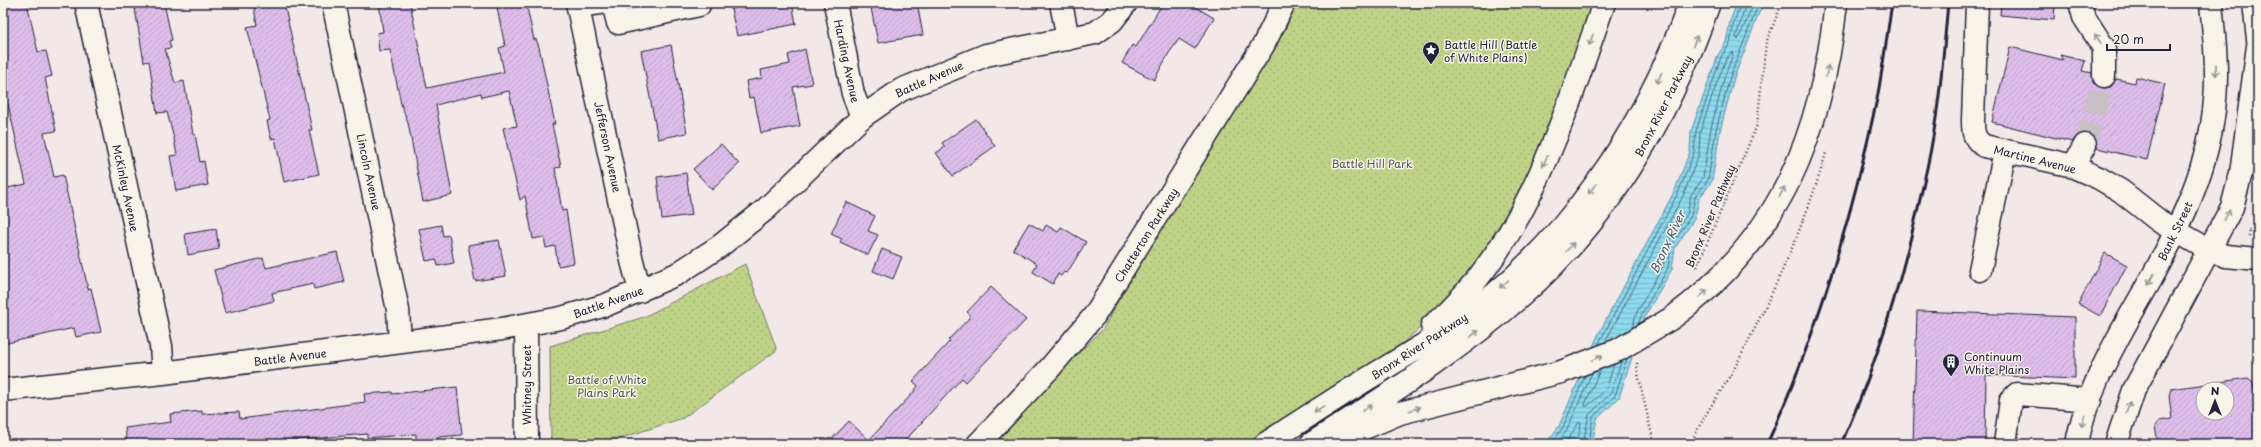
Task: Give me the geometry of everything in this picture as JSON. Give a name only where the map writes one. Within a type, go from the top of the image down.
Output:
[{"type":"main road","name":"McKinley Avenue","points":[[86,3],[161,346],[163,373]]},
{"type":"main road","name":"Lincoln Avenue","points":[[333,3],[398,310],[400,342]]},
{"type":"main road","points":[[577,5],[600,3]]},
{"type":"main road","points":[[613,3],[618,23],[699,5]]},
{"type":"main road","name":"Harding Avenue","points":[[835,3],[853,94],[862,117]]},
{"type":"main road","points":[[1061,3],[1068,39]]},
{"type":"main road","name":"Battle Avenue","points":[[3,390],[163,373],[400,342],[526,325],[586,312],[640,291],[697,262],[742,230],[862,117],[901,90],[953,67],[1004,50],[1095,33],[1103,29],[1112,21],[1126,3]]},
{"type":"main road","name":"Chatterton Parkway","points":[[978,444],[1076,339],[1106,298],[1264,44],[1284,3]]},
{"type":"main road","points":[[1376,373],[1442,317],[1467,291],[1496,254],[1523,207],[1544,164],[1604,3]]},
{"type":"main road","name":"Bronx River Parkway","points":[[1265,444],[1450,328],[1507,282],[1554,236],[1600,178],[1633,127],[1673,47],[1690,3]]},
{"type":"main road","name":"Bronx River Parkway","points":[[1311,444],[1398,388],[1462,343],[1521,296],[1569,248],[1617,188],[1653,130],[1690,53],[1709,3]]},
{"type":"main road","points":[[1327,444],[1400,413],[1561,372],[1618,350],[1672,318],[1712,286],[1749,245],[1763,226],[1793,172],[1804,147],[1822,95],[1832,42],[1836,3]]},
{"type":"main road","name":"Martine Avenue","points":[[1977,3],[1973,133],[1976,140],[1984,146],[2073,166],[2102,179],[2175,232],[2209,250],[2226,256],[2258,259]]},
{"type":"main road","points":[[2080,3],[2084,17],[2104,48],[2104,76]]},
{"type":"main road","name":"Bank Street","points":[[2077,444],[2090,400],[2108,356],[2175,232],[2195,188],[2209,140],[2215,100],[2216,67],[2211,3]]},
{"type":"main road","points":[[2254,3],[2258,39]]},
{"type":"main road","name":"Jefferson Avenue","points":[[577,5],[632,261],[640,291]]},
{"type":"main road","points":[[2116,444],[2134,390],[2165,328],[2232,207],[2241,173],[2258,46]]},
{"type":"main road","points":[[2073,166],[2085,145]]},
{"type":"main road","points":[[1980,270],[2005,151]]},
{"type":"main road","name":"Whitney Street","points":[[526,325],[526,444]]},
{"type":"main road","points":[[2005,444],[2011,400],[2017,394],[2090,400]]},
{"type":"path","name":"Bronx River Pathway","points":[[1696,269],[1757,125],[1766,43],[1782,3]]},
{"type":"path","points":[[1692,444],[1696,431],[1736,366],[1765,308],[1795,239],[1826,151]]},
{"type":"path","points":[[2250,230],[2258,225]]},
{"type":"path","points":[[1637,356],[1638,374],[1654,444]]},
{"type":"green space","name":"Battle Hill Park","points":[[1296,3],[1596,3],[1554,122],[1495,240],[1444,306],[1404,342],[1247,444],[991,444],[1047,384],[1103,329],[1134,271],[1286,28]]},
{"type":"green space","name":"Battle of White Plains Park","points":[[745,264],[777,350],[683,418],[603,444],[551,444],[550,346],[644,317]]},
{"type":"water","name":"Bronx River","points":[[1737,3],[1763,3],[1734,78],[1720,131],[1712,181],[1699,199],[1695,218],[1675,248],[1672,269],[1645,316],[1619,398],[1597,419],[1592,444],[1546,444],[1559,426],[1598,335],[1675,190],[1690,151],[1691,131],[1718,55],[1726,42],[1730,21]]},
{"type":"building","points":[[3,3],[27,3],[38,52],[46,51],[52,76],[45,78],[56,131],[44,133],[54,177],[63,175],[88,289],[91,288],[101,332],[76,337],[74,328],[3,344],[3,189],[26,184],[8,104],[3,106]]},
{"type":"building","points":[[134,3],[164,3],[172,40],[169,41],[171,48],[165,49],[175,83],[184,81],[193,134],[195,134],[200,162],[204,161],[208,185],[176,191],[170,156],[177,155],[174,139],[167,112],[157,113],[149,61],[144,62]]},
{"type":"building","points":[[284,3],[312,130],[309,130],[319,174],[284,182],[275,138],[271,139],[267,121],[270,120],[247,27],[257,25],[254,8]]},
{"type":"building","points":[[379,3],[410,3],[427,88],[504,72],[499,48],[505,46],[496,3],[526,3],[534,40],[536,39],[539,47],[555,124],[552,124],[561,167],[555,168],[562,211],[566,210],[574,263],[558,266],[555,246],[546,248],[544,237],[533,239],[525,196],[520,200],[503,128],[517,126],[509,91],[482,97],[481,93],[436,105],[452,195],[423,202],[408,123],[401,104],[390,50],[379,51],[377,33],[383,32]]},
{"type":"building","points":[[738,3],[792,3],[796,24],[737,36],[731,9],[739,7]]},
{"type":"building","points":[[870,3],[917,3],[923,35],[878,43]]},
{"type":"building","points":[[1163,3],[1189,3],[1214,18],[1195,49],[1179,39],[1169,53],[1154,80],[1122,63],[1132,45],[1136,47]]},
{"type":"building","points":[[2001,3],[2055,3],[2054,20],[2000,15]]},
{"type":"building","points":[[671,45],[687,133],[658,139],[641,51]]},
{"type":"building","points":[[2010,47],[2063,60],[2060,55],[2085,61],[2082,71],[2092,73],[2093,83],[2104,88],[2111,87],[2116,79],[2135,83],[2136,77],[2165,84],[2147,160],[2097,148],[2096,139],[2091,134],[2079,134],[2072,142],[1992,122]]},
{"type":"building","points":[[805,49],[812,84],[793,87],[800,126],[761,133],[754,97],[749,98],[746,81],[762,78],[761,70],[790,64],[788,55]]},
{"type":"building","points":[[976,119],[995,146],[953,176],[936,153],[945,147],[942,143]]},
{"type":"building","points":[[721,144],[739,164],[712,190],[693,169]]},
{"type":"building","points":[[686,173],[692,215],[662,219],[657,177]]},
{"type":"building","points":[[846,202],[875,216],[868,231],[878,235],[868,255],[840,242],[842,239],[831,234]]},
{"type":"building","points":[[1029,223],[1043,231],[1046,225],[1058,232],[1061,227],[1086,242],[1067,273],[1064,272],[1061,276],[1058,274],[1053,284],[1033,272],[1037,264],[1013,249]]},
{"type":"building","points":[[441,225],[443,236],[449,235],[454,263],[438,266],[436,259],[426,261],[419,229]]},
{"type":"building","points":[[216,229],[219,249],[188,255],[185,234]]},
{"type":"building","points":[[499,240],[506,276],[475,281],[468,245]]},
{"type":"building","points":[[882,249],[902,257],[893,279],[873,271]]},
{"type":"building","points":[[337,252],[344,282],[314,289],[313,284],[272,293],[274,301],[225,313],[214,270],[263,258],[266,268]]},
{"type":"building","points":[[2105,253],[2127,265],[2100,316],[2078,304]]},
{"type":"building","points":[[991,287],[1026,320],[966,382],[962,378],[902,444],[827,444],[849,421],[869,440],[912,394],[918,386],[913,381],[971,316],[967,312]]},
{"type":"building","name":"Continuum White Plains","points":[[1917,311],[2075,317],[2075,379],[1986,375],[1985,444],[1913,444]]},
{"type":"building","points":[[2248,378],[2253,382],[2256,396],[2258,396],[2258,444],[2158,444],[2155,426],[2159,421],[2172,419],[2169,396],[2171,389],[2195,386],[2195,421],[2235,421],[2235,381],[2227,381]]},
{"type":"building","points":[[457,387],[462,435],[438,437],[438,444],[422,444],[422,439],[416,440],[416,434],[367,438],[367,434],[286,441],[286,444],[127,444],[125,428],[171,422],[170,414],[202,411],[202,414],[239,412],[240,419],[365,402],[364,394],[392,392],[392,394]]},
{"type":"tunnel","points":[[2085,145],[2104,76]]},
{"type":"railway","points":[[1767,444],[1802,361],[1844,231],[1877,99],[1892,3]]},
{"type":"railway","points":[[1841,444],[1881,343],[1911,238],[1935,127],[1948,3]]},
{"type":"place","name":"Battle Hill (Battle of White Plains)","points":[[1431,65]]},
{"type":"place","name":"Continuum White Plains","points":[[1951,377]]}]
